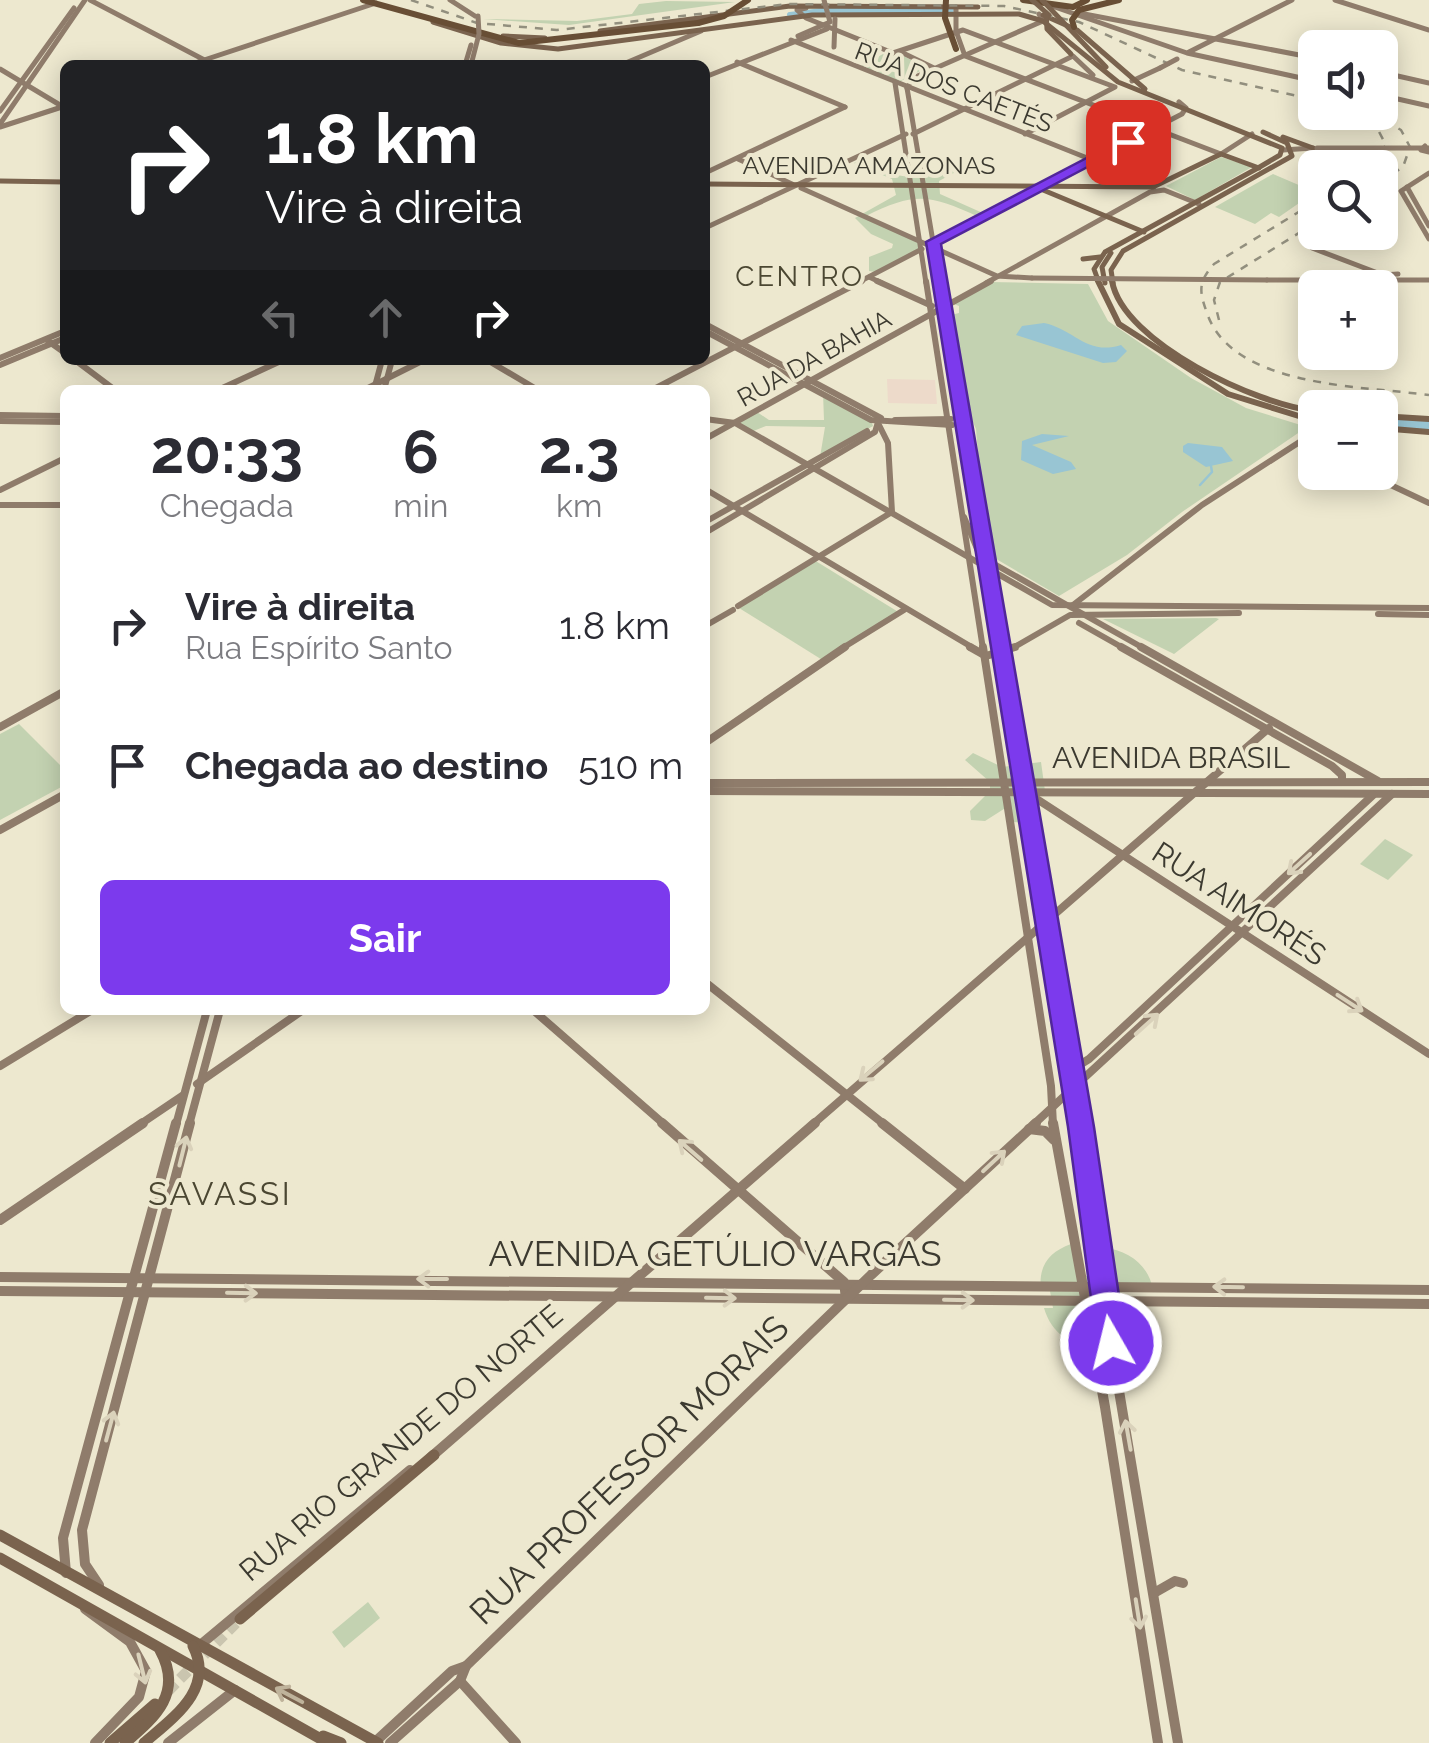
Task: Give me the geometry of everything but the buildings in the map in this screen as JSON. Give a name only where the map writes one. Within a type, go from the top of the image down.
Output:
[{"type":"highway","points":[[363,0],[400,6],[503,36],[564,40],[702,27]]},
{"type":"highway","points":[[511,45],[702,27],[745,0]]},
{"type":"highway","points":[[946,0],[946,18],[960,53]]},
{"type":"highway","points":[[1023,0],[1068,8],[1100,0]]},
{"type":"highway","points":[[1074,29],[1072,20],[1079,10],[1120,0]]},
{"type":"highway","points":[[376,2],[508,42],[587,39]]},
{"type":"main road","points":[[1041,1],[1047,29],[1072,55]]},
{"type":"main road","points":[[1041,1],[1058,27],[1106,75],[1283,150],[1258,168],[1100,256],[1083,259]]},
{"type":"main road","points":[[1041,1],[1122,78],[1179,102],[1315,148]]},
{"type":"main road","points":[[1041,1],[1106,67],[1131,85],[1151,91]]},
{"type":"main road","points":[[503,36],[561,36],[826,4],[1042,16],[1079,27],[1131,85]]},
{"type":"main road","points":[[385,7],[511,45],[574,48],[801,14],[955,10]]},
{"type":"main road","points":[[732,13],[745,22]]},
{"type":"main road","points":[[702,27],[715,15]]},
{"type":"main road","points":[[1042,16],[1058,27]]},
{"type":"main road","points":[[675,20],[700,19],[702,27]]},
{"type":"main road","points":[[1095,65],[1109,83]]},
{"type":"main road","points":[[1109,284],[1118,263],[1133,246],[1288,160],[1293,149],[1263,132]]},
{"type":"main road","points":[[1152,189],[1221,154],[1264,174]]},
{"type":"main road","points":[[1239,160],[1268,162]]},
{"type":"main road","points":[[814,179],[822,184]]},
{"type":"main road","points":[[1050,180],[1058,186]]},
{"type":"main road","points":[[0,184],[60,184]]},
{"type":"main road","name":"AVENIDA AMAZONAS","points":[[710,186],[1036,188],[1142,184],[1152,189]]},
{"type":"main road","name":"AVENIDA AMAZONAS","points":[[797,186],[912,185]]},
{"type":"main road","points":[[1036,188],[1152,236]]},
{"type":"main road","points":[[1120,244],[1104,262],[1112,318],[1217,388],[1252,404],[1298,413]]},
{"type":"main road","points":[[1100,256],[1094,269],[1109,284],[1130,318],[1220,379],[1254,396],[1298,409]]},
{"type":"main road","points":[[1398,417],[1429,419]]},
{"type":"main road","points":[[1398,429],[1429,432]]},
{"type":"main road","points":[[234,1622],[434,1454]]},
{"type":"main road","points":[[0,1535],[378,1743]]},
{"type":"main road","points":[[0,1558],[236,1689],[313,1738],[328,1743]]},
{"type":"main road","points":[[66,1573],[79,1602]]},
{"type":"main road","points":[[144,1743],[190,1701],[203,1672],[193,1642]]},
{"type":"main road","points":[[125,1743],[154,1718],[172,1694],[170,1664],[158,1647]]},
{"type":"main road","points":[[110,1743],[155,1704]]},
{"type":"main road","points":[[313,1738],[341,1743]]},
{"type":"street","points":[[454,0],[477,16],[469,60]]},
{"type":"street","points":[[1131,85],[1292,0]]},
{"type":"street","points":[[1334,0],[1429,30]]},
{"type":"street","points":[[0,111],[50,39],[85,2]]},
{"type":"street","points":[[1,126],[85,2]]},
{"type":"street","points":[[85,2],[198,60]]},
{"type":"street","points":[[208,60],[376,2]]},
{"type":"street","points":[[801,14],[826,4]]},
{"type":"street","points":[[794,42],[798,36],[827,25],[826,4]]},
{"type":"street","points":[[826,4],[834,47],[828,56]]},
{"type":"street","points":[[1068,8],[1187,53],[1298,77]]},
{"type":"street","points":[[955,10],[960,29],[1115,88],[1026,134]]},
{"type":"street","points":[[801,14],[827,29],[936,68]]},
{"type":"street","points":[[1080,14],[1298,54]]},
{"type":"street","points":[[1042,16],[1033,26],[960,53],[909,81],[907,91],[1029,811],[1178,1743]]},
{"type":"street","points":[[1033,26],[1058,27]]},
{"type":"street","points":[[632,60],[702,27]]},
{"type":"street","points":[[710,73],[827,29]]},
{"type":"street","points":[[960,29],[960,53]]},
{"type":"street","points":[[899,53],[960,29]]},
{"type":"street","points":[[50,39],[58,40]]},
{"type":"street","name":"RUA DOS CAETÉS","points":[[794,42],[1142,184]]},
{"type":"street","points":[[960,53],[1221,154],[1252,134]]},
{"type":"street","points":[[797,186],[905,139],[914,128],[927,126],[1072,55],[1097,78]]},
{"type":"street","points":[[710,171],[845,107],[736,61]]},
{"type":"street","points":[[0,69],[60,104]]},
{"type":"street","points":[[1398,76],[1429,82]]},
{"type":"street","points":[[894,83],[986,656],[1054,1140],[1158,1743]]},
{"type":"street","points":[[21,93],[38,90]]},
{"type":"street","points":[[1398,98],[1427,104]]},
{"type":"street","points":[[797,186],[921,246],[934,245],[1186,110],[1179,102]]},
{"type":"street","points":[[5,103],[14,104]]},
{"type":"street","points":[[1,126],[60,108]]},
{"type":"street","points":[[1283,150],[1429,149]]},
{"type":"street","points":[[710,225],[779,186],[737,158]]},
{"type":"street","points":[[1404,189],[1429,173]]},
{"type":"street","points":[[1010,274],[1152,189],[1206,206]]},
{"type":"street","points":[[1404,189],[1429,226]]},
{"type":"street","points":[[1404,189],[1429,240]]},
{"type":"street","points":[[934,245],[997,276],[1298,280]]},
{"type":"street","points":[[710,359],[921,246]]},
{"type":"street","points":[[1317,250],[1372,270]]},
{"type":"street","points":[[910,255],[924,258]]},
{"type":"street","points":[[936,257],[950,256]]},
{"type":"street","points":[[984,270],[985,284]]},
{"type":"street","name":"RUA DA BAHIA","points":[[710,436],[997,276]]},
{"type":"street","points":[[869,277],[932,306],[945,303]]},
{"type":"street","points":[[1398,280],[1429,280]]},
{"type":"street","points":[[710,330],[876,423],[947,422]]},
{"type":"street","points":[[0,362],[60,337]]},
{"type":"street","points":[[49,341],[60,349]]},
{"type":"street","points":[[82,365],[108,385]]},
{"type":"street","points":[[229,385],[273,365]]},
{"type":"street","points":[[385,385],[390,365]]},
{"type":"street","points":[[377,385],[414,365]]},
{"type":"street","points":[[495,365],[529,385]]},
{"type":"street","points":[[661,385],[699,365]]},
{"type":"street","points":[[0,418],[60,419]]},
{"type":"street","points":[[710,423],[732,422],[970,559],[1011,574],[1068,605],[1332,766],[1342,776],[1342,782]]},
{"type":"street","points":[[710,529],[876,423],[961,422]]},
{"type":"street","points":[[812,465],[861,441],[876,423]]},
{"type":"street","points":[[876,423],[888,443],[892,512]]},
{"type":"street","points":[[710,426],[720,431]]},
{"type":"street","points":[[861,441],[888,443]]},
{"type":"street","points":[[1068,605],[1202,504],[1298,444]]},
{"type":"street","points":[[0,490],[60,460]]},
{"type":"street","points":[[1398,488],[1429,503]]},
{"type":"street","points":[[710,491],[986,656],[1002,656],[1053,619],[1080,614],[1429,612]]},
{"type":"street","points":[[0,504],[60,504]]},
{"type":"street","points":[[710,520],[738,509]]},
{"type":"street","points":[[710,623],[892,512]]},
{"type":"street","points":[[962,514],[971,526],[975,551],[985,562],[1052,604],[1247,611]]},
{"type":"street","points":[[941,540],[957,540],[966,534]]},
{"type":"street","points":[[990,588],[1001,575],[1011,574]]},
{"type":"street","points":[[1088,593],[1096,605]]},
{"type":"street","points":[[1052,604],[1056,611],[1053,619]]},
{"type":"street","points":[[710,739],[822,660],[904,610]]},
{"type":"street","points":[[1166,668],[1381,782],[1392,794]]},
{"type":"street","points":[[0,726],[60,695]]},
{"type":"street","points":[[1269,728],[1282,729]]},
{"type":"street","name":"RUA RIO GRANDE DO NORTE","points":[[434,1454],[1185,795],[1269,728]]},
{"type":"street","name":"AVENIDA BRASIL","points":[[710,785],[1004,780],[1429,782]]},
{"type":"street","points":[[1205,782],[1209,794]]},
{"type":"street","name":"AVENIDA BRASIL","points":[[710,785],[846,783],[1221,797],[1428,794]]},
{"type":"street","name":"RUA AIMORÉS","points":[[1025,791],[1429,1054]]},
{"type":"street","points":[[1069,1062],[1081,1064],[1088,1059],[1375,794]]},
{"type":"street","name":"RUA PROFESSOR MORAIS","points":[[378,1743],[460,1681],[466,1666],[846,1299],[1392,794]]},
{"type":"street","points":[[1424,804],[1428,794]]},
{"type":"street","points":[[0,830],[60,797]]},
{"type":"street","points":[[1029,811],[1035,803],[1047,806]]},
{"type":"street","points":[[1043,907],[1057,910]]},
{"type":"street","points":[[710,986],[965,1188]]},
{"type":"street","points":[[0,1066],[84,1015]]},
{"type":"street","points":[[66,1573],[63,1538],[206,1015]]},
{"type":"street","points":[[109,1596],[90,1576],[82,1530],[219,1015]]},
{"type":"street","points":[[0,1220],[296,1015]]},
{"type":"street","points":[[539,1015],[844,1282],[846,1299]]},
{"type":"street","points":[[1088,1059],[1100,1067]]},
{"type":"street","points":[[167,1107],[179,1114]]},
{"type":"street","points":[[1029,1129],[1044,1131],[1054,1140]]},
{"type":"street","name":"AVENIDA GETÚLIO VARGAS","points":[[0,1277],[1429,1290]]},
{"type":"street","name":"AVENIDA GETÚLIO VARGAS","points":[[0,1291],[1429,1304]]},
{"type":"street","points":[[597,1297],[602,1302],[600,1311]]},
{"type":"street","points":[[1154,1592],[1174,1581],[1183,1584]]},
{"type":"street","points":[[79,1602],[92,1617],[129,1642],[146,1668],[143,1695],[95,1743]]},
{"type":"street","name":"RUA RIO GRANDE DO NORTE","points":[[193,1642],[234,1622]]},
{"type":"street","name":"RUA PROFESSOR MORAIS","points":[[378,1743],[452,1671],[466,1666]]},
{"type":"street","points":[[460,1681],[516,1743]]},
{"type":"street","points":[[168,1743],[236,1689]]},
{"type":"shaded area","points":[[887,379],[935,380],[937,404],[888,403]]},
{"type":"green space","points":[[735,2],[569,25],[483,19],[577,21],[632,14],[639,4]]},
{"type":"green space","points":[[883,54],[900,54],[926,68],[899,82],[861,66]]},
{"type":"green space","points":[[1221,157],[1252,167],[1195,200],[1166,186]]},
{"type":"green space","points":[[968,160],[974,162],[939,181],[940,194],[985,214],[979,217],[923,199],[898,203],[866,216],[920,242],[922,248],[875,272],[869,271],[869,257],[892,248],[893,244],[871,234],[855,218],[896,195],[892,179],[854,163],[913,177],[938,173]]},
{"type":"green space","points":[[1273,174],[1298,185],[1298,204],[1279,217],[1271,213],[1255,224],[1215,207]]},
{"type":"green space","points":[[990,282],[1088,284],[1108,321],[1191,378],[1246,408],[1298,424],[1298,433],[1182,512],[1127,555],[1059,596],[986,553],[976,429],[969,413],[951,315],[959,313],[959,306],[954,304]]},
{"type":"green space","points":[[823,393],[871,420],[873,426],[820,457],[825,427],[766,426],[751,432],[735,423],[757,412],[769,420],[824,420]]},
{"type":"green space","points":[[814,560],[900,613],[824,661],[739,608]]},
{"type":"green space","points":[[1216,618],[1219,619],[1174,654],[1103,619]]},
{"type":"green space","points":[[19,724],[60,765],[60,788],[0,820],[0,734]]},
{"type":"green space","points":[[973,753],[1002,767],[1041,762],[1045,791],[1025,791],[1031,823],[1012,822],[1007,807],[985,821],[971,820],[970,811],[990,791],[990,782],[965,760]]},
{"type":"green space","points":[[1385,839],[1413,855],[1388,880],[1360,864]]},
{"type":"green space","points":[[1071,1244],[1083,1276],[1108,1276],[1104,1248],[1129,1256],[1142,1266],[1151,1281],[1153,1290],[1120,1290],[1125,1313],[1091,1311],[1098,1350],[1064,1337],[1052,1325],[1044,1308],[1053,1308],[1050,1291],[1041,1290],[1043,1267],[1057,1251]]},
{"type":"green space","points":[[368,1602],[380,1618],[344,1648],[332,1632]]},
{"type":"water","points":[[1044,323],[1090,344],[1121,345],[1127,351],[1116,362],[1103,363],[1016,335],[1022,326]]},
{"type":"water","points":[[1042,434],[1069,436],[1032,445],[1071,462],[1076,469],[1053,474],[1021,460],[1022,441]]},
{"type":"water","points":[[1188,443],[1222,447],[1233,461],[1206,467],[1183,452]]},
{"type":"waterway","points":[[790,15],[830,10],[951,10]]},
{"type":"waterway","points":[[1398,423],[1429,425]]},
{"type":"waterway","points":[[1200,485],[1212,472],[1211,466]]},
{"type":"tunnel","points":[[168,1691],[240,1619]]},
{"type":"railway","points":[[411,0],[477,23],[557,30],[788,4],[1004,6],[1079,22],[1182,70],[1298,96]]},
{"type":"railway","points":[[1398,128],[1410,147],[1398,170]]},
{"type":"railway","points":[[1378,130],[1386,145],[1382,150]]},
{"type":"railway","points":[[1298,212],[1209,270],[1203,282],[1202,299],[1221,338],[1243,356],[1271,370],[1303,379],[1429,395]]},
{"type":"railway","points":[[1219,320],[1214,300],[1220,282],[1298,234]]},
{"type":"district","name":"CENTRO","points":[[800,276]]},
{"type":"district","name":"SAVASSI","points":[[220,1194]]},
{"type":"route","points":[[1111,1343],[1081,1127],[960,419],[934,242],[1128,142]]}]
